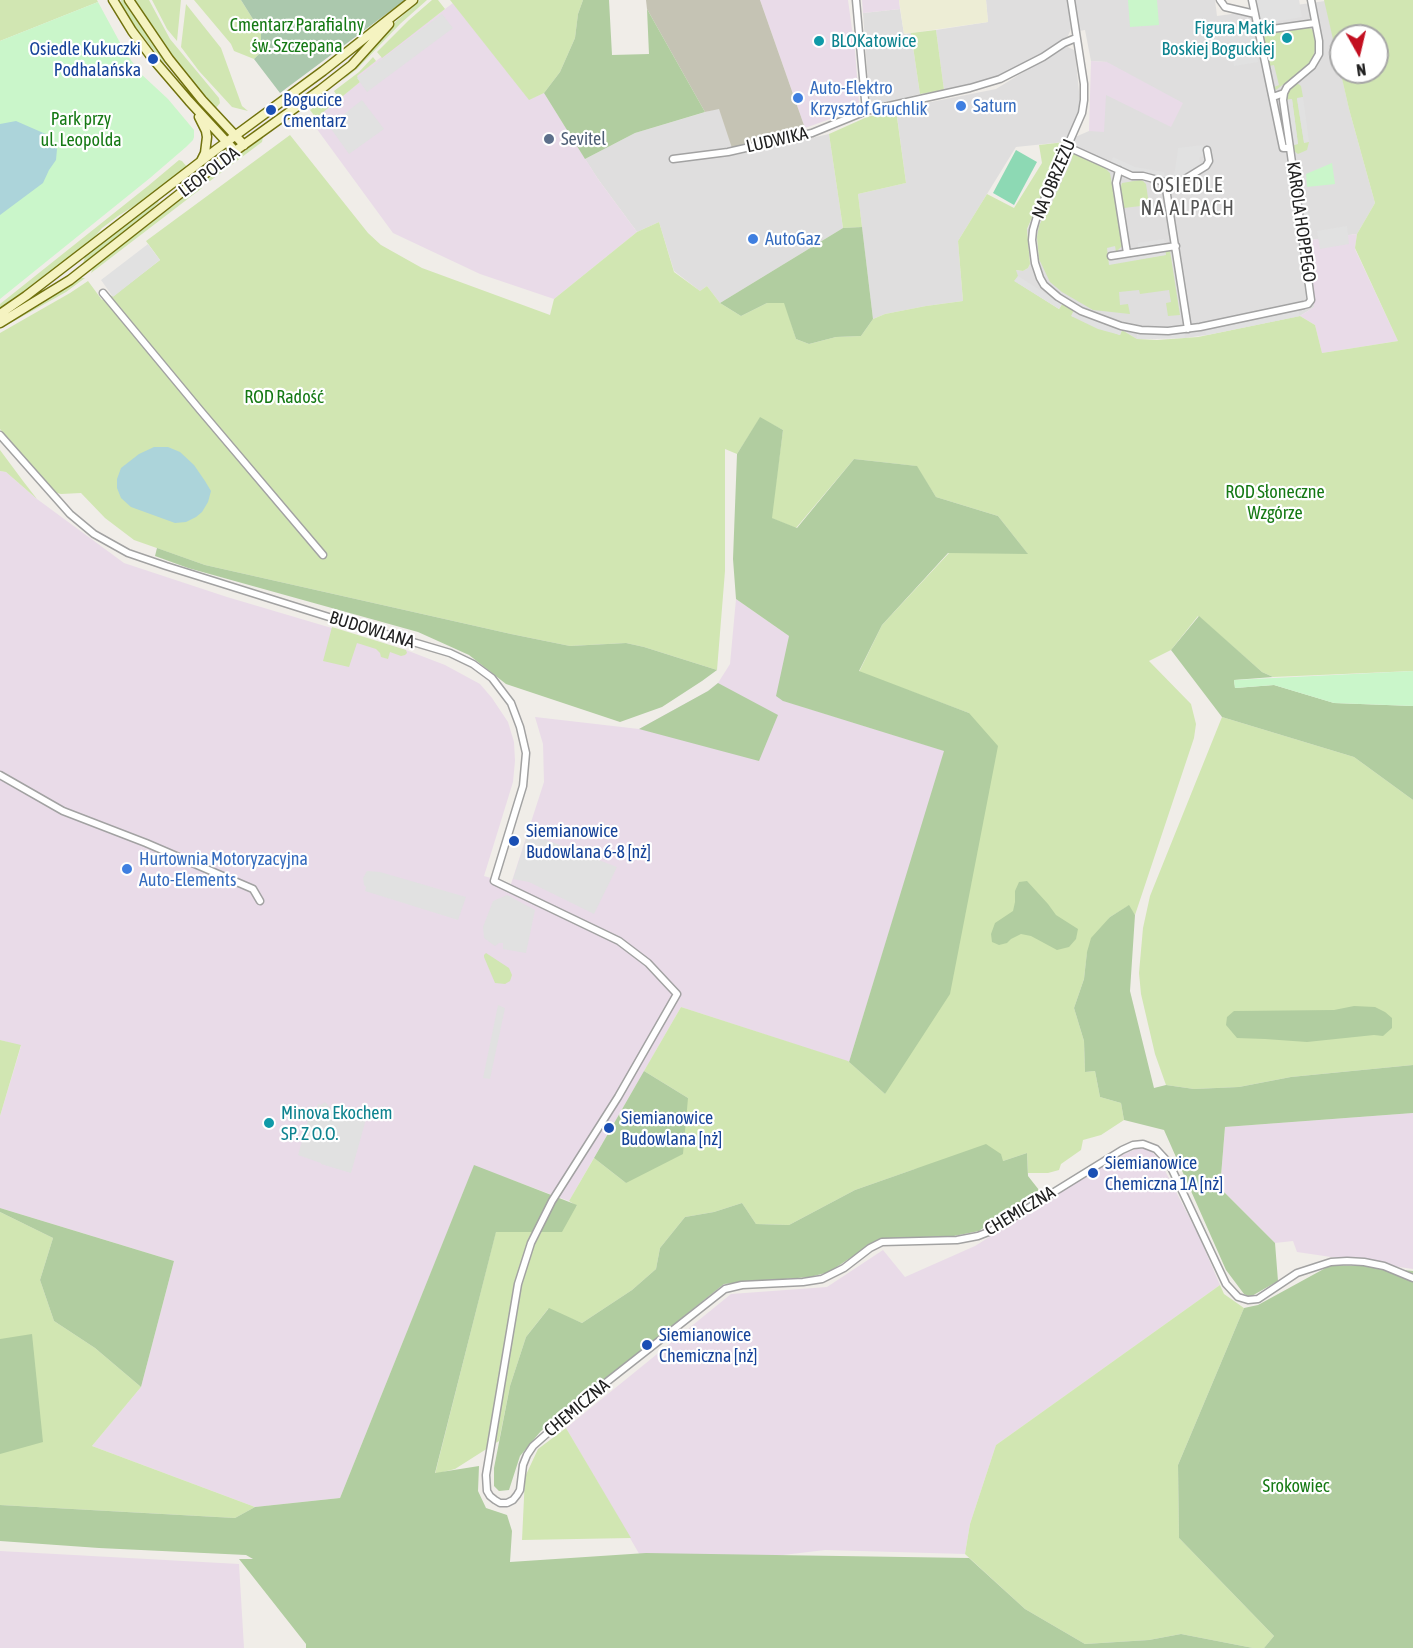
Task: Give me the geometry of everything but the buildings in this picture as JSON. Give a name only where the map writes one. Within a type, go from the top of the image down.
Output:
[{"type":"street","points":[[113,0],[153,59],[235,151]]},
{"type":"street","points":[[129,0],[174,66],[244,145]]},
{"type":"street","points":[[856,0],[866,111]]},
{"type":"street","points":[[1071,0],[1077,38]]},
{"type":"street","points":[[1220,0],[1225,7],[1255,14],[1252,0]]},
{"type":"street","points":[[1273,97],[1284,93],[1287,87],[1312,66],[1319,54],[1319,41],[1311,0]]},
{"type":"street","name":"LEOPOLDA","points":[[0,314],[323,71],[409,3]]},
{"type":"street","name":"LEOPOLDA","points":[[0,323],[64,284],[235,151],[352,65],[409,3]]},
{"type":"street","name":"KAROLA HOPPEGO","points":[[1255,14],[1283,148],[1290,148]]},
{"type":"street","points":[[1258,31],[1315,23]]},
{"type":"street","name":"LUDWIKA","points":[[674,159],[728,152],[812,133],[866,111],[1000,79],[1077,38]]},
{"type":"street","name":"NA OBRZEŻU","points":[[1077,38],[1084,84],[1082,113],[1033,230],[1035,263],[1044,285],[1081,311],[1121,326],[1152,330],[1188,329],[1304,305],[1311,302],[1311,297]]},
{"type":"street","name":"KAROLA HOPPEGO","points":[[1284,93],[1283,100],[1311,297]]},
{"type":"street","points":[[189,102],[206,131],[207,144],[201,161]]},
{"type":"street","points":[[1068,147],[1132,176],[1174,183],[1180,182],[1206,166],[1209,161],[1208,150]]},
{"type":"street","points":[[1119,170],[1116,183],[1127,253]]},
{"type":"street","points":[[1165,182],[1188,329]]},
{"type":"street","points":[[1111,256],[1176,246]]},
{"type":"street","points":[[74,259],[83,270]]},
{"type":"street","points":[[103,293],[323,555]]},
{"type":"street","name":"BUDOWLANA","points":[[0,435],[70,514],[94,534],[128,553],[166,567],[450,653],[473,664],[492,678],[511,703],[526,753],[523,786],[494,881],[619,941],[648,963],[677,994],[618,1097],[552,1201],[531,1243],[518,1284],[486,1486]]},
{"type":"street","points":[[0,775],[63,811],[146,843],[253,889],[260,900]]},
{"type":"street","name":"CHEMICZNA","points":[[486,1486],[490,1496],[500,1503],[513,1500],[520,1490],[523,1465],[533,1446],[594,1392],[725,1289],[742,1285],[803,1282],[827,1278],[882,1242],[957,1240],[978,1236],[991,1231],[1133,1145],[1150,1146],[1160,1152],[1169,1162],[1226,1284],[1238,1297],[1248,1300],[1258,1299],[1297,1273],[1331,1262],[1364,1262],[1383,1266],[1413,1278]]},
{"type":"shaded area","points":[[646,0],[760,0],[806,131],[732,148],[719,109],[705,112],[647,9]]},
{"type":"shaded area","points":[[760,0],[848,0],[859,102],[855,110],[805,128]]},
{"type":"shaded area","points":[[862,0],[899,0],[900,9],[863,13]]},
{"type":"shaded area","points":[[986,0],[1068,0],[1071,29],[1068,36],[1032,60],[992,79],[944,90],[936,30],[988,22]]},
{"type":"shaded area","points":[[1074,0],[1215,0],[1217,16],[1325,1],[1330,24],[1329,84],[1343,84],[1375,203],[1357,234],[1310,240],[1314,307],[1300,316],[1206,335],[1137,339],[1122,330],[1120,335],[1014,281],[1016,270],[1023,271],[1030,264],[1027,230],[1064,142],[1016,147],[958,241],[963,301],[885,314],[873,319],[858,194],[906,183],[896,109],[996,89],[1064,47],[1068,47],[1075,53],[1080,101],[1079,111],[1066,141],[1089,131],[1103,131],[1107,62],[1091,61],[1085,30],[1079,31]]},
{"type":"shaded area","points":[[1256,0],[1299,0],[1302,17],[1262,24]]},
{"type":"shaded area","points":[[453,3],[529,99],[544,93],[598,179],[637,232],[554,299],[480,274],[393,233],[311,121],[360,82],[356,76]]},
{"type":"shaded area","points":[[900,9],[904,34],[911,33],[920,94],[876,105],[869,97],[863,13]]},
{"type":"shaded area","points":[[442,14],[453,28],[367,92],[357,78]]},
{"type":"shaded area","points":[[1254,44],[1258,62],[1234,66],[1230,48]]},
{"type":"shaded area","points":[[1091,61],[1107,62],[1183,103],[1171,127],[1106,95],[1104,132],[1089,131]]},
{"type":"shaded area","points":[[1303,97],[1309,142],[1304,143],[1297,98]]},
{"type":"shaded area","points":[[1292,99],[1298,144],[1293,145],[1286,100]]},
{"type":"shaded area","points":[[362,100],[384,129],[349,154],[329,126]]},
{"type":"shaded area","points":[[719,108],[735,155],[829,134],[843,228],[720,303],[707,286],[700,291],[674,271],[659,222],[637,232],[585,159],[635,133]]},
{"type":"shaded area","points":[[1203,145],[1204,156],[1199,159],[1203,164],[1180,180],[1170,180],[1175,171],[1178,148]]},
{"type":"shaded area","points":[[1113,157],[1135,167],[1164,172],[1165,178],[1134,173],[1111,162]]},
{"type":"shaded area","points":[[1303,181],[1313,250],[1308,250],[1298,182]]},
{"type":"shaded area","points":[[1347,226],[1349,244],[1320,249],[1317,231]]},
{"type":"shaded area","points":[[1357,234],[1355,249],[1398,341],[1322,353],[1315,325],[1300,316],[1314,307],[1310,240]]},
{"type":"shaded area","points":[[1164,239],[1166,255],[1109,265],[1107,248],[1115,246],[1116,252],[1138,248],[1138,243]]},
{"type":"shaded area","points":[[148,244],[160,260],[113,297],[101,280]]},
{"type":"shaded area","points":[[1018,276],[1062,304],[1059,309],[1014,281]]},
{"type":"shaded area","points":[[1074,310],[1100,323],[1122,330],[1120,335],[1098,329],[1071,316]]},
{"type":"shaded area","points":[[1298,310],[1300,316],[1206,335],[1205,330]]},
{"type":"shaded area","points":[[1184,332],[1185,338],[1137,339],[1137,333]]},
{"type":"shaded area","points":[[0,471],[6,472],[37,499],[124,563],[227,597],[406,650],[445,665],[480,684],[508,722],[514,742],[515,761],[513,782],[484,876],[511,884],[544,782],[543,744],[535,717],[639,729],[708,691],[718,683],[730,664],[736,599],[789,636],[784,701],[945,751],[849,1062],[681,1007],[569,1201],[474,1166],[340,1498],[255,1507],[92,1446],[141,1387],[174,1261],[0,1208],[0,1116],[21,1046],[0,1040]]},
{"type":"shaded area","points":[[528,833],[617,867],[594,914],[529,882],[513,879]]},
{"type":"shaded area","points":[[367,871],[380,872],[466,897],[458,920],[365,891],[363,878]]},
{"type":"shaded area","points":[[507,895],[535,910],[526,953],[503,949],[503,943],[495,946],[484,938],[483,927],[493,901]]},
{"type":"shaded area","points":[[498,1005],[505,1008],[490,1079],[483,1078]]},
{"type":"shaded area","points":[[325,1102],[332,1109],[366,1119],[351,1173],[298,1155],[308,1120],[313,1121],[318,1104]]},
{"type":"shaded area","points":[[1413,1113],[1413,1269],[1297,1252],[1293,1241],[1275,1243],[1220,1188],[1225,1127]]},
{"type":"shaded area","points":[[1148,1148],[1159,1159],[1198,1234],[1220,1285],[996,1445],[970,1524],[965,1554],[825,1550],[758,1558],[641,1557],[566,1428],[731,1294],[827,1287],[883,1250],[905,1277],[975,1246],[1115,1158],[1136,1149]]},
{"type":"shaded area","points":[[0,1551],[239,1564],[244,1648],[0,1648]]},
{"type":"green space","points":[[0,0],[97,0],[98,2],[0,41]]},
{"type":"green space","points":[[121,0],[124,0],[166,61],[164,63],[130,20],[122,8]]},
{"type":"green space","points":[[135,0],[149,0],[170,39],[219,98],[220,103],[216,108],[168,50]]},
{"type":"green space","points":[[152,0],[181,0],[177,41],[167,29]]},
{"type":"green space","points":[[194,0],[241,0],[261,32],[261,52],[254,59],[234,51],[231,44]]},
{"type":"green space","name":"Cmentarz Parafialny św. Szczepana","points":[[241,0],[405,0],[280,93],[254,59],[261,52],[261,32]]},
{"type":"green space","points":[[420,0],[427,0],[343,80],[392,25]]},
{"type":"green space","points":[[432,0],[438,0],[445,9],[382,58],[377,52]]},
{"type":"green space","points":[[450,0],[583,0],[578,14],[575,38],[560,72],[544,93],[529,100]]},
{"type":"green space","points":[[583,0],[609,0],[612,55],[649,54],[647,9],[705,112],[635,133],[585,159],[544,93],[560,72],[575,38],[578,14]]},
{"type":"green space","points":[[899,0],[986,0],[988,22],[904,34]]},
{"type":"green space","points":[[1128,0],[1157,0],[1159,25],[1130,27]]},
{"type":"green space","points":[[1324,0],[1413,0],[1413,671],[1273,677],[1262,672],[1198,616],[1171,650],[1149,661],[1191,704],[1196,724],[1194,738],[1135,915],[1128,906],[1110,917],[1087,953],[1084,979],[1074,1008],[1084,1041],[1085,1072],[1095,1071],[1100,1097],[1121,1103],[1124,1120],[1101,1135],[1083,1140],[1081,1150],[1061,1164],[1059,1170],[1048,1173],[1028,1173],[1027,1153],[1003,1161],[915,1169],[855,1190],[789,1225],[756,1224],[742,1203],[714,1212],[685,1217],[660,1248],[656,1269],[632,1290],[582,1323],[548,1309],[526,1337],[510,1386],[499,1441],[455,1469],[435,1474],[496,1231],[577,1206],[569,1201],[594,1158],[626,1183],[688,1098],[644,1071],[681,1007],[848,1061],[885,1094],[969,713],[859,672],[882,625],[949,553],[1027,553],[998,516],[936,497],[916,466],[854,459],[796,528],[771,518],[783,430],[760,418],[737,454],[725,449],[725,571],[717,670],[626,643],[570,646],[511,634],[205,565],[134,540],[105,518],[81,493],[53,492],[0,429],[0,333],[88,281],[102,300],[109,295],[113,296],[160,260],[146,241],[290,135],[368,233],[381,245],[422,268],[550,315],[554,299],[637,232],[659,222],[674,272],[700,291],[707,286],[720,303],[741,316],[767,303],[785,303],[796,339],[809,344],[836,337],[861,336],[873,319],[885,314],[963,301],[958,241],[987,194],[1014,208],[1042,163],[1039,145],[1065,142],[1027,229],[1030,264],[1023,271],[1016,270],[1018,276],[1015,281],[1059,309],[1062,304],[1074,310],[1072,316],[1120,335],[1122,330],[1137,339],[1198,337],[1300,316],[1315,325],[1322,353],[1398,341],[1355,248],[1357,234],[1375,203],[1343,84],[1389,84],[1389,24],[1330,24]]},
{"type":"green space","name":"Park przy ul. Leopolda","points":[[98,2],[124,50],[140,73],[168,99],[194,130],[194,137],[186,147],[150,178],[0,299],[0,41]]},
{"type":"green space","points":[[186,4],[221,48],[242,106],[248,111],[232,107],[199,71],[181,47]]},
{"type":"green space","points":[[1306,27],[1314,32],[1316,46],[1313,58],[1309,65],[1276,90],[1274,87],[1279,85],[1274,65],[1269,66],[1264,37],[1268,34]]},
{"type":"green space","points":[[936,30],[944,90],[920,94],[911,33]]},
{"type":"green space","points":[[373,57],[376,61],[357,76],[360,82],[316,118],[310,110],[336,94],[334,91],[359,72]]},
{"type":"green space","points":[[1297,83],[1301,86],[1303,97],[1297,99],[1304,142],[1309,142],[1307,150],[1298,154],[1294,151],[1293,145],[1298,144],[1292,99],[1286,100],[1288,91]]},
{"type":"green space","points":[[896,110],[906,183],[858,194],[862,227],[843,228],[829,134],[867,117]]},
{"type":"green space","points":[[263,137],[262,142],[210,181],[206,180]]},
{"type":"green space","points":[[1016,150],[1037,162],[1014,205],[993,193]]},
{"type":"green space","points":[[1071,154],[1105,168],[1110,173],[1122,246],[1109,264],[1165,255],[1165,250],[1170,251],[1180,315],[1168,316],[1166,303],[1171,302],[1169,290],[1140,294],[1139,290],[1119,292],[1120,305],[1128,304],[1130,314],[1093,310],[1062,292],[1050,282],[1039,259],[1037,237],[1039,226],[1072,159]]},
{"type":"green space","points":[[179,160],[187,167],[147,198],[102,228],[92,240],[0,311],[0,304]]},
{"type":"green space","points":[[1332,163],[1335,184],[1307,187],[1306,174]]},
{"type":"green space","points":[[1140,180],[1146,184],[1149,205],[1124,208],[1120,189],[1122,183]]},
{"type":"green space","points":[[201,184],[202,188],[91,273],[93,268]]},
{"type":"green space","points":[[157,200],[159,202],[130,230],[83,264],[85,256]]},
{"type":"green space","points":[[862,227],[873,319],[861,336],[836,337],[809,344],[796,339],[784,303],[767,303],[741,316],[720,303],[843,228]]},
{"type":"green space","points":[[80,278],[85,278],[66,292],[0,329],[1,325]]},
{"type":"green space","points":[[760,417],[783,430],[772,518],[797,528],[854,459],[917,466],[936,497],[998,516],[1028,554],[948,553],[882,625],[859,671],[969,713],[998,746],[950,994],[885,1094],[849,1062],[944,751],[783,701],[776,696],[789,636],[736,599],[733,559],[737,454]]},
{"type":"green space","points":[[0,450],[37,499],[6,472],[0,471]]},
{"type":"green space","points":[[157,548],[205,565],[511,634],[570,646],[626,643],[717,670],[662,707],[620,722],[506,684],[469,655],[418,632],[188,568],[155,556]]},
{"type":"green space","points":[[1199,616],[1262,672],[1273,677],[1234,680],[1235,688],[1274,685],[1334,703],[1413,706],[1413,800],[1354,757],[1222,717],[1171,650]]},
{"type":"green space","points":[[332,627],[406,650],[407,653],[401,656],[390,652],[388,659],[381,657],[376,649],[357,643],[349,667],[323,661]]},
{"type":"green space","points":[[1413,671],[1413,706],[1334,703],[1274,685],[1235,688],[1234,680]]},
{"type":"green space","points":[[718,683],[778,715],[759,761],[639,729],[708,691]]},
{"type":"green space","points":[[1222,717],[1354,757],[1413,800],[1413,1065],[1291,1077],[1239,1087],[1194,1089],[1166,1085],[1155,1054],[1141,994],[1139,973],[1143,928],[1150,896]]},
{"type":"green space","points":[[1027,881],[1056,915],[1078,929],[1076,939],[1069,947],[1057,950],[1031,936],[1021,934],[1007,943],[999,945],[992,942],[991,934],[995,923],[1013,911],[1015,891],[1019,882]]},
{"type":"green space","points":[[1129,905],[1135,915],[1130,991],[1154,1088],[1166,1085],[1194,1089],[1239,1087],[1291,1077],[1413,1065],[1413,1113],[1225,1127],[1220,1188],[1275,1243],[1278,1281],[1250,1297],[1244,1294],[1226,1270],[1164,1130],[1124,1120],[1121,1103],[1100,1097],[1095,1071],[1085,1072],[1084,1041],[1074,1008],[1084,979],[1087,952],[1091,938],[1110,917]]},
{"type":"green space","points":[[486,953],[509,968],[512,975],[510,981],[505,984],[495,983],[484,957]]},
{"type":"green space","points":[[1354,1006],[1375,1007],[1385,1012],[1392,1018],[1392,1028],[1383,1036],[1307,1042],[1237,1038],[1226,1025],[1227,1017],[1234,1011],[1334,1010]]},
{"type":"green space","points":[[0,1040],[21,1045],[0,1116]]},
{"type":"green space","points":[[644,1071],[688,1098],[683,1154],[626,1183],[594,1158]]},
{"type":"green space","points":[[986,1144],[1001,1154],[1003,1161],[1027,1153],[1028,1176],[1039,1190],[979,1231],[954,1236],[879,1239],[829,1272],[810,1277],[724,1284],[541,1431],[520,1456],[509,1490],[499,1491],[494,1486],[494,1468],[510,1386],[526,1337],[549,1308],[582,1323],[632,1290],[656,1269],[660,1248],[685,1217],[714,1212],[742,1203],[756,1224],[789,1225],[855,1190]]},
{"type":"green space","points":[[474,1165],[577,1205],[562,1232],[496,1232],[435,1473],[479,1466],[478,1491],[486,1508],[507,1515],[512,1531],[510,1562],[646,1553],[969,1558],[1025,1609],[1085,1644],[1149,1640],[1181,1634],[1253,1648],[306,1648],[306,1644],[239,1559],[253,1559],[246,1555],[0,1541],[0,1505],[235,1518],[255,1507],[340,1498]]},
{"type":"green space","points":[[0,1208],[174,1261],[141,1387],[95,1348],[54,1321],[40,1280],[53,1238],[0,1212]]},
{"type":"green space","points":[[0,1212],[53,1238],[40,1280],[54,1321],[95,1348],[141,1387],[92,1446],[255,1507],[235,1518],[0,1505]]},
{"type":"green space","name":"Srokowiec","points":[[1331,1265],[1413,1271],[1413,1648],[1264,1648],[1274,1636],[1179,1538],[1178,1465],[1244,1308],[1258,1305]]},
{"type":"green space","points":[[1220,1285],[1224,1294],[1244,1308],[1178,1465],[1179,1538],[1274,1636],[1264,1648],[1253,1648],[1181,1634],[1149,1640],[1085,1644],[1025,1609],[965,1554],[970,1524],[996,1445]]},
{"type":"green space","points":[[32,1334],[43,1442],[0,1454],[0,1339]]},
{"type":"green space","points":[[566,1428],[631,1538],[522,1540],[525,1477],[538,1449]]},
{"type":"water","points":[[16,121],[48,135],[57,149],[56,160],[43,183],[0,215],[0,124]]},
{"type":"water","points":[[154,447],[168,447],[180,452],[194,465],[211,491],[208,502],[196,517],[186,522],[175,523],[131,507],[121,498],[117,488],[117,479],[121,468],[139,454]]},
{"type":"place","name":"Figura Matki Boskiej Boguckiej","points":[[1287,38]]},
{"type":"place","name":"BLOKatowice","points":[[819,41]]},
{"type":"place","name":"Osiedle Kukuczki Podhalańska","points":[[153,59]]},
{"type":"place","name":"Auto-Elektro Krzysztof Gruchlik","points":[[798,98]]},
{"type":"place","name":"Saturn","points":[[961,106]]},
{"type":"place","name":"Bogucice Cmentarz","points":[[271,110]]},
{"type":"place","name":"Sevitel","points":[[549,139]]},
{"type":"place","name":"AutoGaz","points":[[753,239]]},
{"type":"place","name":"Siemianowice Budowlana 6-8 [nż]","points":[[514,841]]},
{"type":"place","name":"Hurtownia Motoryzacyjna Auto-Elements","points":[[127,869]]},
{"type":"place","name":"Minova Ekochem SP. Z O.O.","points":[[269,1123]]},
{"type":"place","name":"Siemianowice Budowlana [nż]","points":[[609,1128]]},
{"type":"place","name":"Siemianowice Chemiczna 1A [nż]","points":[[1093,1173]]},
{"type":"place","name":"Siemianowice Chemiczna [nż]","points":[[647,1345]]},
{"type":"district","name":"OSIEDLE NA ALPACH","points":[[1188,198]]},
{"type":"park label","name":"ROD Radość","points":[[284,397]]},
{"type":"park label","name":"ROD Słoneczne Wzgórze","points":[[1275,502]]}]
